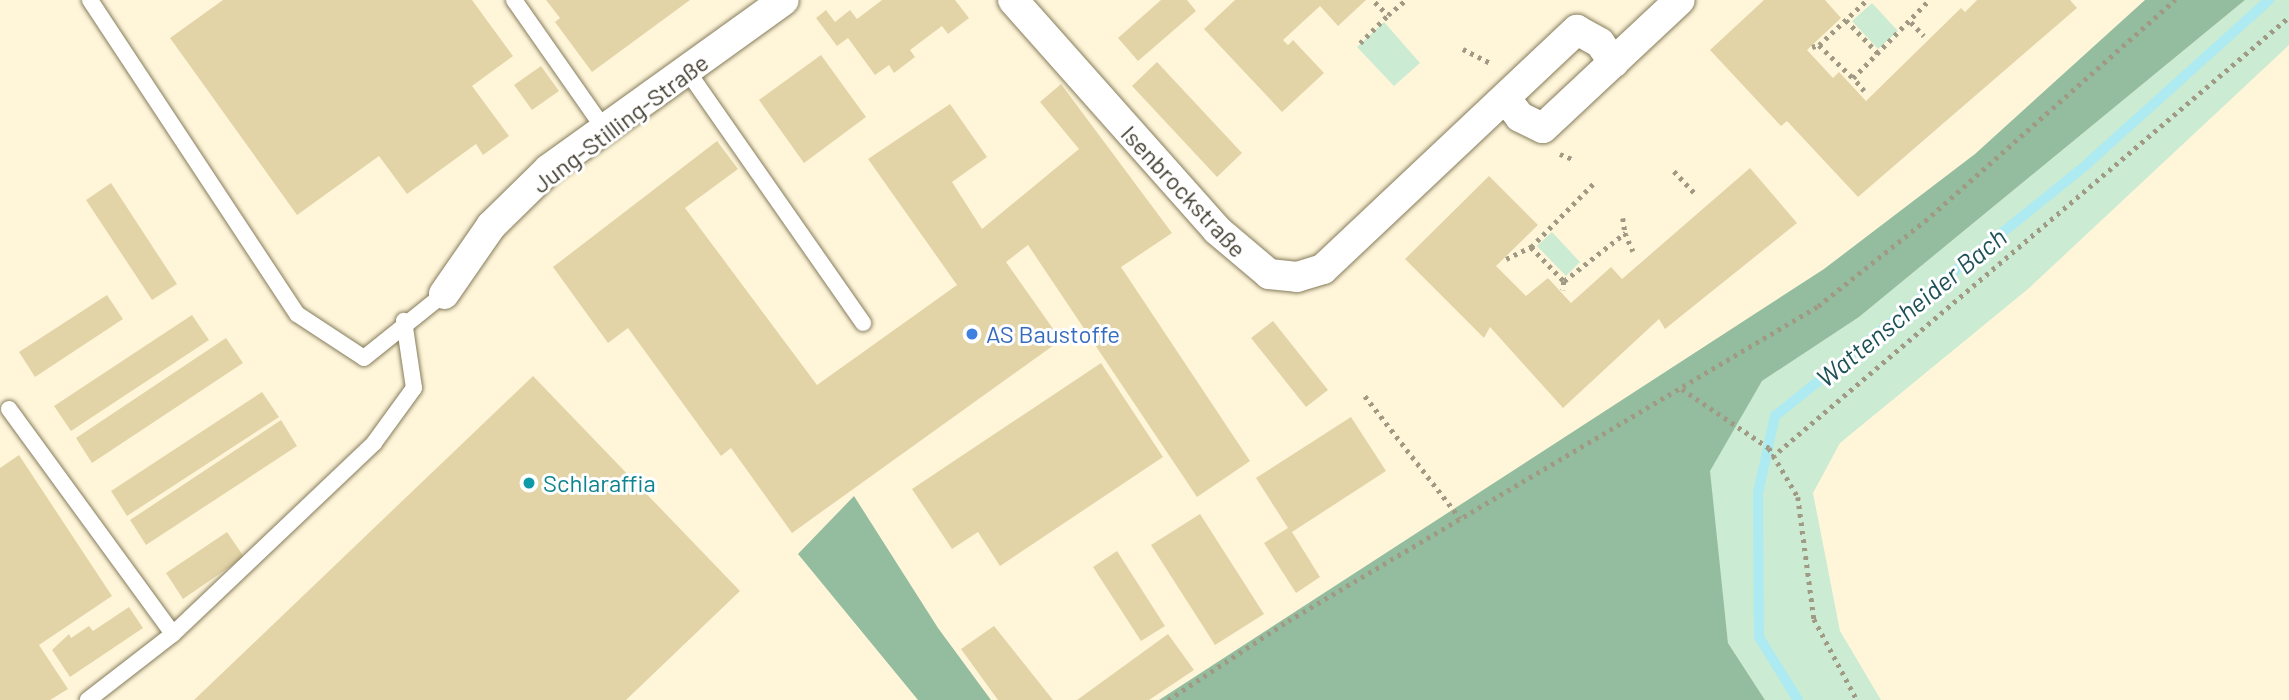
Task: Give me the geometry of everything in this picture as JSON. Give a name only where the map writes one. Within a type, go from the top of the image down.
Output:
[{"type":"street","name":"Jung-Stilling-Straße","points":[[444,294],[491,226],[549,169],[785,0]]},
{"type":"street","name":"Isenbrockstraße","points":[[1013,0],[1217,230],[1269,274],[1297,277],[1323,269],[1577,30],[1600,43],[1614,63]]},
{"type":"street","points":[[1506,99],[1520,117],[1544,128],[1680,0]]},
{"type":"lane","points":[[90,0],[297,314],[364,358],[404,321],[444,294]]},
{"type":"lane","points":[[514,0],[605,130]]},
{"type":"lane","points":[[688,72],[863,323]]},
{"type":"lane","points":[[88,700],[173,634],[374,443],[414,388],[404,321]]},
{"type":"lane","points":[[3,408],[173,634]]},
{"type":"path","points":[[1360,43],[1405,0]]},
{"type":"path","points":[[1812,47],[1819,45],[1867,0]]},
{"type":"path","points":[[1853,78],[1911,22],[1929,0]]},
{"type":"path","points":[[1168,700],[1460,518],[1682,389],[1818,306],[1914,230],[2175,0]]},
{"type":"path","points":[[1375,2],[1388,15]]},
{"type":"path","points":[[1772,457],[2289,17]]},
{"type":"path","points":[[1846,20],[1878,53]]},
{"type":"path","points":[[1911,22],[1924,36]]},
{"type":"path","points":[[1819,45],[1864,91]]},
{"type":"path","points":[[1674,172],[1697,196]]},
{"type":"path","points":[[1506,259],[1531,247],[1594,183]]},
{"type":"path","points":[[1623,218],[1625,233],[1633,251]]},
{"type":"path","points":[[1563,290],[1564,281],[1625,233]]},
{"type":"path","points":[[1531,247],[1564,281]]},
{"type":"path","points":[[1682,389],[1769,448],[1798,497],[1814,619],[1857,700]]},
{"type":"path","points":[[1365,396],[1460,518]]},
{"type":"green space","points":[[2145,0],[2245,0],[1859,317],[1762,381],[1710,471],[1728,643],[1765,700],[1159,700],[1824,269],[1975,154]]},
{"type":"green space","points":[[2245,0],[2289,0],[2289,45],[2028,289],[1840,443],[1813,493],[1840,631],[1881,700],[1765,700],[1728,643],[1709,471],[1762,381],[1859,317]]},
{"type":"green space","points":[[1872,3],[1898,31],[1878,49],[1852,21]]},
{"type":"green space","points":[[1384,22],[1420,63],[1394,86],[1357,47]]},
{"type":"green space","points":[[1552,232],[1580,262],[1566,276],[1537,246]]},
{"type":"green space","points":[[854,496],[938,628],[991,700],[918,700],[798,554]]},
{"type":"building","points":[[223,0],[472,0],[513,56],[472,86],[509,136],[483,155],[476,144],[407,194],[379,156],[297,215],[170,38]]},
{"type":"building","points":[[546,0],[690,0],[592,72],[555,22],[560,18]]},
{"type":"building","points":[[882,0],[955,0],[969,18],[948,34],[942,26],[910,50],[915,57],[894,73],[889,65],[875,75],[848,38],[837,46],[816,18],[826,10],[835,22],[850,10],[857,19]]},
{"type":"building","points":[[1161,0],[1187,0],[1196,11],[1138,61],[1118,38]]},
{"type":"building","points":[[1235,0],[1366,0],[1338,26],[1320,6],[1283,40],[1288,45],[1293,40],[1324,73],[1282,112],[1204,29]]},
{"type":"building","points":[[1764,0],[1825,0],[1841,18],[1807,50],[1833,78],[1839,72],[1866,101],[1961,8],[1965,12],[1977,0],[2070,0],[2077,8],[1858,197],[1787,121],[1781,126],[1710,50]]},
{"type":"building","points":[[821,55],[866,117],[804,163],[759,100]]},
{"type":"building","points":[[1157,62],[1242,153],[1217,177],[1132,86]]},
{"type":"building","points":[[541,66],[559,91],[532,110],[514,85]]},
{"type":"building","name":"AS Baustoffe","points":[[1061,84],[1172,233],[1121,267],[1250,461],[1197,497],[1028,245],[1006,262],[1061,340],[792,533],[731,448],[721,456],[628,328],[608,343],[553,267],[717,141],[738,169],[685,208],[817,385],[957,285],[868,159],[950,104],[987,157],[952,182],[982,229],[1079,149],[1040,102]]},
{"type":"building","points":[[1750,168],[1797,223],[1665,329],[1659,319],[1563,408],[1490,327],[1484,338],[1405,259],[1489,176],[1538,225],[1496,266],[1526,296],[1548,278],[1571,303],[1611,267],[1622,279]]},
{"type":"building","points":[[111,183],[177,284],[152,300],[86,200]]},
{"type":"building","points":[[107,295],[123,319],[35,377],[19,352]]},
{"type":"building","points":[[192,315],[209,340],[71,431],[54,406]]},
{"type":"building","points":[[1273,321],[1328,390],[1306,407],[1251,338]]},
{"type":"building","points":[[226,338],[243,363],[92,463],[76,438]]},
{"type":"building","points":[[1101,363],[1163,457],[1000,566],[978,532],[952,549],[912,489]]},
{"type":"building","name":"Schlaraffia","points":[[533,376],[740,591],[626,700],[194,700]]},
{"type":"building","points":[[262,392],[279,417],[127,516],[111,491]]},
{"type":"building","points":[[1351,417],[1386,471],[1292,532],[1320,577],[1296,593],[1264,543],[1288,528],[1256,478]]},
{"type":"building","points":[[281,420],[297,446],[146,545],[130,520]]},
{"type":"building","points":[[19,455],[112,596],[39,645],[68,689],[50,700],[0,700],[0,468]]},
{"type":"building","points":[[1200,514],[1264,614],[1215,645],[1151,545]]},
{"type":"building","points":[[227,532],[244,557],[183,599],[166,573]]},
{"type":"building","points":[[1117,551],[1165,626],[1141,641],[1093,567]]},
{"type":"building","points":[[129,607],[143,628],[70,677],[52,650],[69,634],[71,638],[89,626],[93,631]]},
{"type":"building","points":[[994,626],[1053,700],[998,700],[961,649]]},
{"type":"building","points":[[1168,634],[1194,670],[1149,700],[1077,700]]},
{"type":"waterway","name":"Wattenscheider Bach","points":[[1798,700],[1759,637],[1758,493],[1775,416],[2088,163],[2269,0]]},
{"type":"place","name":"AS Baustoffe","points":[[972,334]]},
{"type":"place","name":"Schlaraffia","points":[[529,483]]}]
